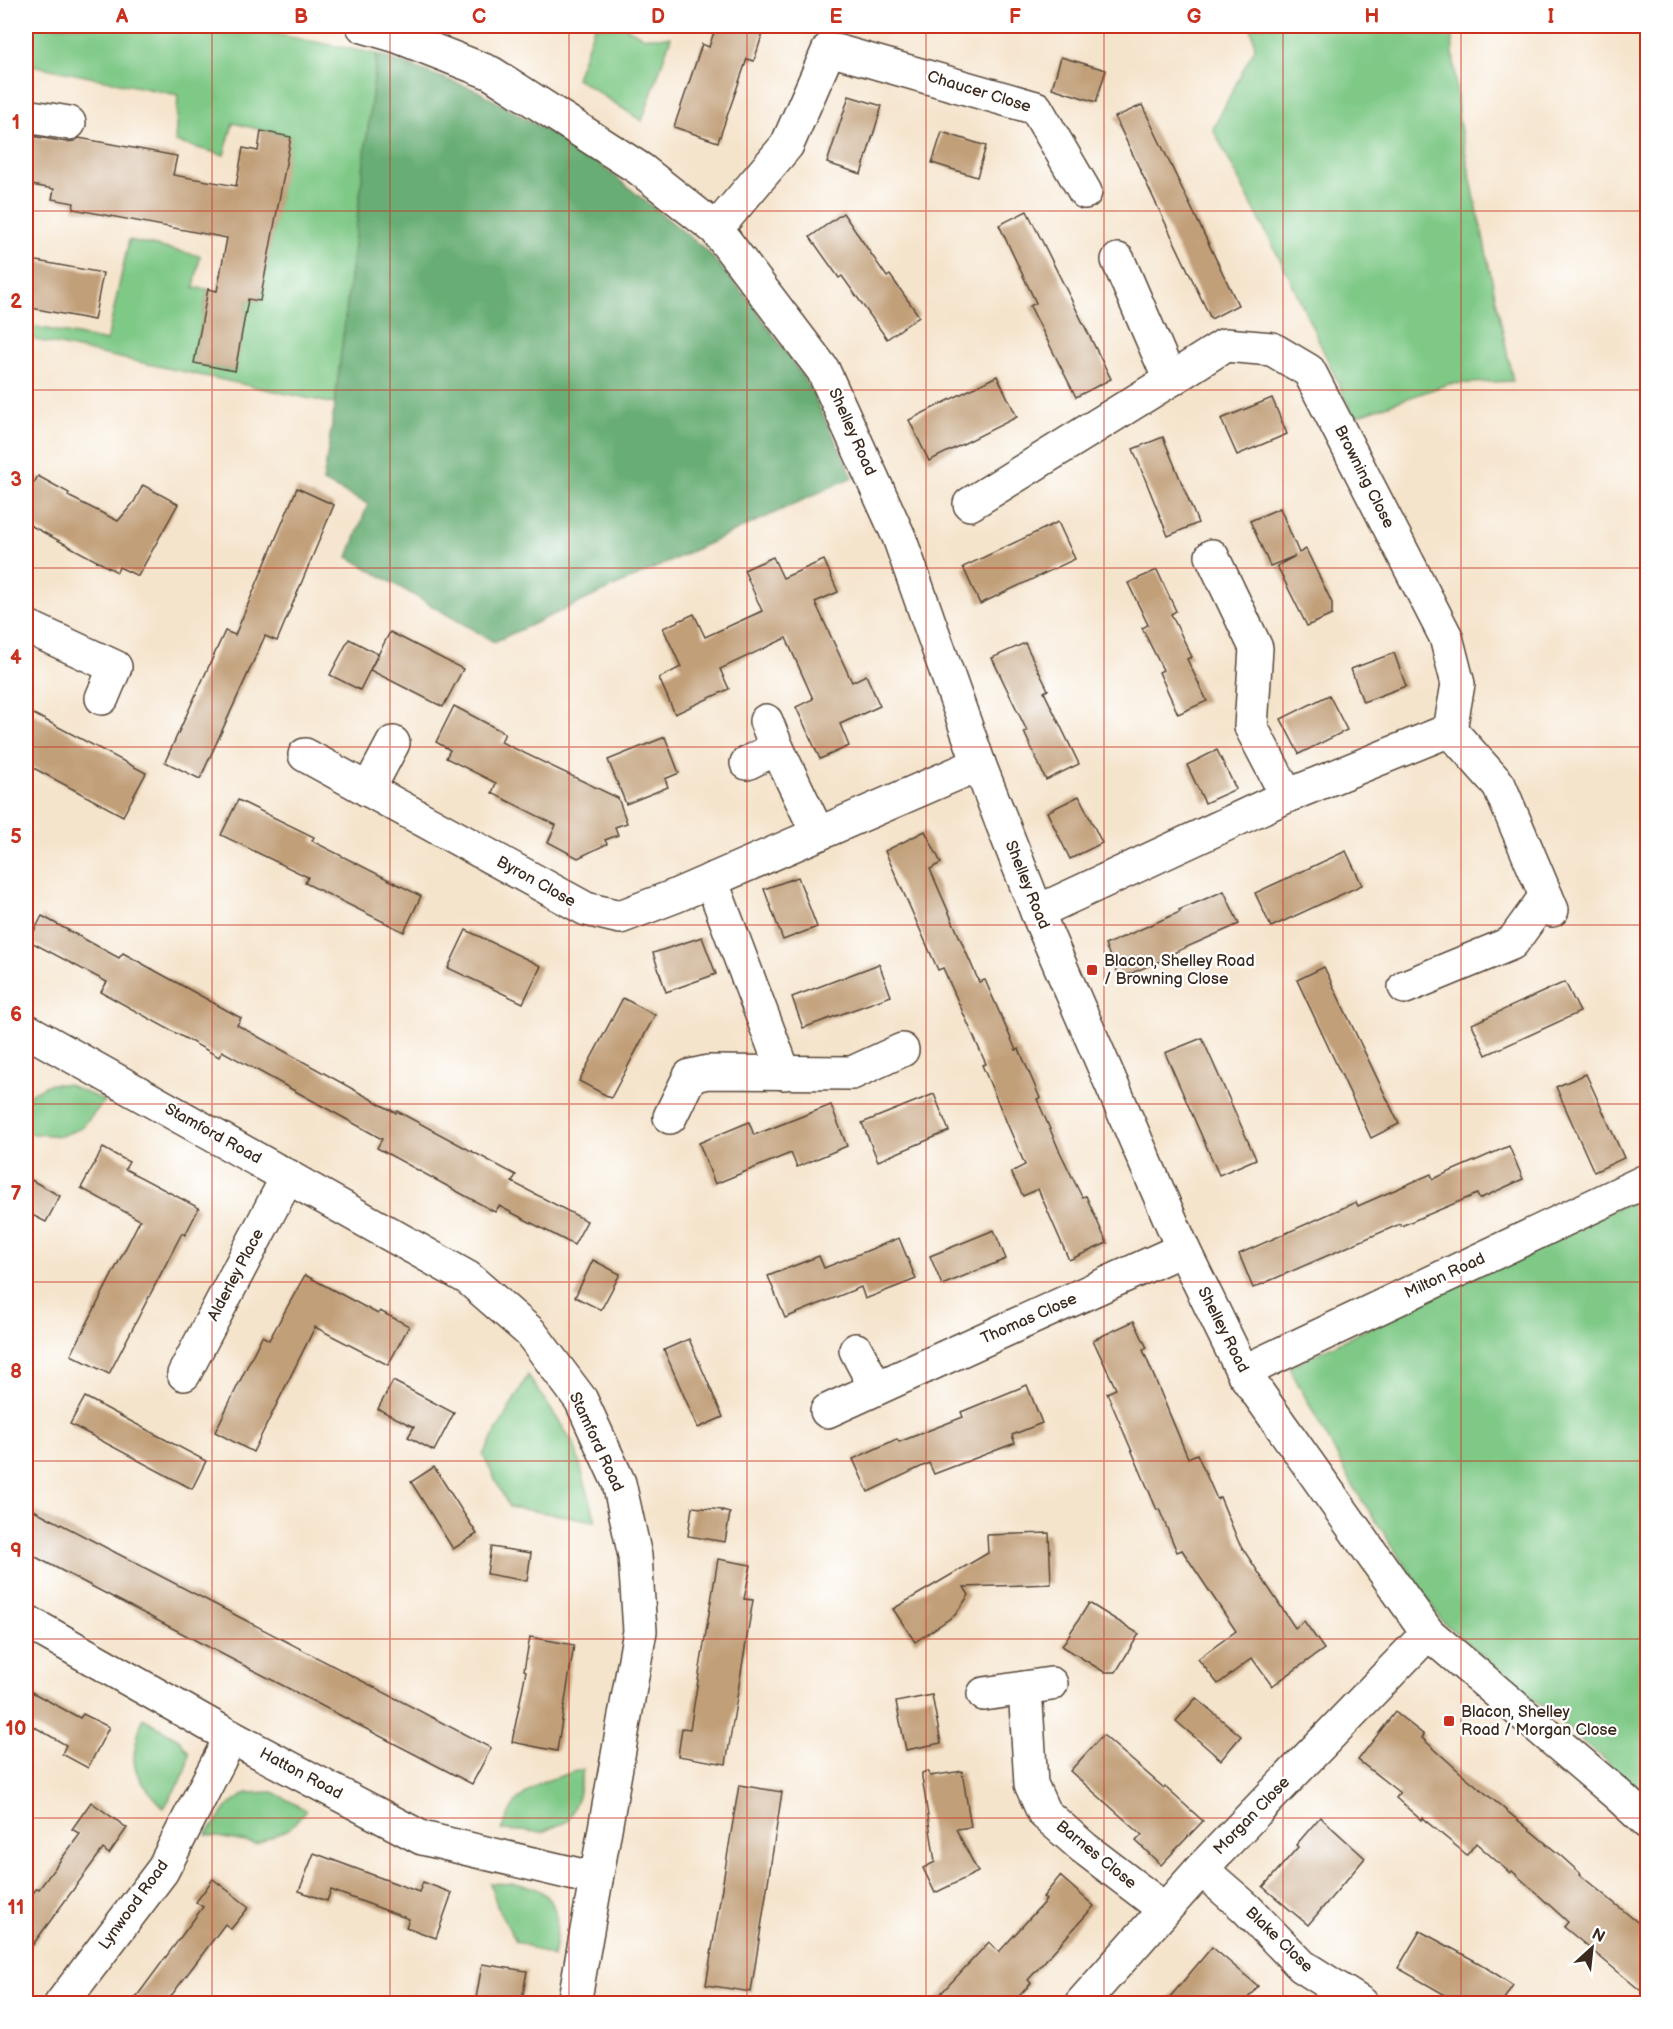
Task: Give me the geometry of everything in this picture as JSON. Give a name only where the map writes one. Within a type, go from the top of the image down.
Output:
[{"type":"street","name":"Shelley Road","points":[[363,26],[397,36],[491,73],[640,169],[716,229],[824,370],[899,537],[979,764],[1037,912],[1183,1249],[1243,1372],[1428,1633],[1618,1795],[1647,1823]]},
{"type":"street","name":"Chaucer Close","points":[[716,229],[787,145],[832,37],[1036,108],[1085,192]]},
{"type":"street","points":[[26,116],[69,123]]},
{"type":"street","points":[[1118,260],[1170,380]]},
{"type":"street","name":"Browning Close","points":[[970,504],[1225,345],[1272,349],[1308,371],[1446,637],[1458,684],[1450,730]]},
{"type":"street","points":[[1212,556],[1256,648],[1251,727],[1287,795]]},
{"type":"street","points":[[26,626],[115,667],[102,698]]},
{"type":"street","points":[[1037,912],[1287,795],[1450,730],[1498,785],[1549,903],[1512,943],[1405,987]]},
{"type":"street","points":[[747,763],[772,735],[818,834]]},
{"type":"street","points":[[368,790],[393,743]]},
{"type":"street","name":"Byron Close","points":[[305,755],[586,909],[620,917],[979,764]]},
{"type":"street","points":[[711,880],[784,1072]]},
{"type":"street","name":"Stamford Road","points":[[26,1031],[468,1278],[530,1332],[580,1400],[619,1483],[635,1556],[640,1631],[574,2004]]},
{"type":"street","points":[[670,1116],[690,1076],[708,1072],[852,1073],[902,1050]]},
{"type":"street","name":"Alderley Place","points":[[183,1374],[288,1176]]},
{"type":"street","name":"Milton Road","points":[[1243,1372],[1647,1180]]},
{"type":"street","name":"Thomas Close","points":[[827,1411],[1183,1249]]},
{"type":"street","points":[[856,1350],[876,1388]]},
{"type":"street","name":"Hatton Road","points":[[26,1621],[231,1737],[422,1838],[596,1879]]},
{"type":"street","name":"Morgan Close","points":[[1081,2004],[1201,1869],[1428,1633]]},
{"type":"street","name":"Barnes Close","points":[[984,1694],[1038,1686],[1031,1784],[1044,1814],[1084,1848],[1164,1909]]},
{"type":"street","name":"Lynwood Road","points":[[61,2004],[162,1871],[231,1737]]},
{"type":"street","name":"Blake Close","points":[[1201,1869],[1246,1908],[1302,1966],[1362,2004]]},
{"type":"green space","points":[[26,26],[235,26],[377,54],[335,404],[26,338],[26,325],[107,341],[129,240],[200,256],[194,288],[208,289],[194,363],[235,371],[248,299],[260,301],[290,137],[233,123],[224,155],[175,142],[178,95],[26,64]]},
{"type":"green space","points":[[595,26],[623,26],[644,37],[671,37],[642,121],[576,78]]},
{"type":"green space","points":[[1251,26],[1451,26],[1459,122],[1513,381],[1448,384],[1354,417],[1291,281],[1213,129],[1255,47]]},
{"type":"green space","points":[[377,54],[476,90],[587,154],[706,250],[750,301],[809,386],[853,477],[494,642],[348,557],[368,504],[323,482],[335,404]]},
{"type":"green space","points":[[49,1084],[67,1084],[105,1101],[81,1128],[61,1136],[26,1133],[26,1101],[31,1093]]},
{"type":"green space","points":[[1647,1193],[1647,1796],[1442,1621],[1356,1491],[1289,1367]]},
{"type":"green space","points":[[528,1375],[574,1444],[596,1521],[509,1507],[483,1455]]},
{"type":"green space","points":[[143,1718],[180,1740],[189,1753],[186,1771],[164,1808],[144,1785],[135,1767],[135,1747]]},
{"type":"green space","points":[[583,1769],[578,1797],[568,1821],[542,1832],[501,1830],[516,1801],[539,1783]]},
{"type":"green space","points":[[273,1792],[306,1810],[289,1829],[256,1844],[206,1835],[229,1805],[247,1793]]},
{"type":"green space","points":[[490,1883],[528,1886],[548,1897],[553,1905],[557,1925],[553,1957],[516,1941],[498,1909]]},
{"type":"building","points":[[716,26],[765,26],[754,61],[747,59],[718,142],[674,127],[702,44],[709,47]]},
{"type":"building","points":[[1061,57],[1106,70],[1096,102],[1052,88]]},
{"type":"building","points":[[849,96],[882,106],[861,174],[827,163]]},
{"type":"building","points":[[1142,105],[1238,305],[1211,319],[1115,117]]},
{"type":"building","points":[[261,131],[291,137],[260,301],[248,299],[235,371],[194,363],[208,289],[217,291],[227,238],[73,209],[74,203],[52,199],[54,189],[26,184],[26,135],[66,142],[79,138],[177,156],[173,175],[236,186],[243,148],[258,151]]},
{"type":"building","points":[[942,132],[986,146],[977,177],[932,163]]},
{"type":"building","points":[[1027,211],[1111,379],[1076,397],[1030,306],[1036,303],[999,225]]},
{"type":"building","points":[[843,213],[887,277],[890,275],[919,316],[887,339],[842,276],[839,278],[810,237]]},
{"type":"building","points":[[26,259],[103,273],[94,320],[26,307]]},
{"type":"building","points":[[997,376],[1017,417],[929,461],[909,420]]},
{"type":"building","points":[[1272,398],[1287,434],[1237,455],[1221,419]]},
{"type":"building","points":[[1163,437],[1198,523],[1168,536],[1133,449]]},
{"type":"building","points":[[38,476],[69,493],[68,496],[118,521],[134,502],[143,485],[178,504],[138,576],[119,567],[117,572],[26,523],[26,479],[34,483]]},
{"type":"building","points":[[297,488],[334,505],[277,641],[265,636],[200,779],[165,762],[225,631],[235,635]]},
{"type":"building","points":[[1280,508],[1299,553],[1306,549],[1332,603],[1332,615],[1307,626],[1277,566],[1295,556],[1270,566],[1250,521]]},
{"type":"building","points":[[1058,522],[1075,559],[980,604],[963,567]]},
{"type":"building","points":[[773,557],[783,578],[824,560],[838,592],[815,602],[852,682],[866,675],[880,706],[840,724],[849,746],[820,759],[796,707],[813,699],[786,638],[720,669],[729,689],[675,714],[659,678],[681,667],[663,628],[694,614],[705,637],[762,611],[744,570]]},
{"type":"building","points":[[1157,570],[1176,611],[1171,614],[1192,657],[1187,659],[1207,701],[1178,714],[1159,672],[1163,670],[1142,628],[1148,625],[1128,583]]},
{"type":"building","points":[[390,632],[463,669],[443,707],[370,670]]},
{"type":"building","points":[[349,639],[378,654],[360,690],[330,675]]},
{"type":"building","points":[[1025,643],[1048,690],[1044,692],[1079,764],[1046,780],[1024,732],[1027,731],[992,658]]},
{"type":"building","points":[[1394,653],[1406,686],[1363,702],[1351,669]]},
{"type":"building","points":[[1329,695],[1347,730],[1299,754],[1281,719]]},
{"type":"building","points":[[454,706],[505,733],[501,742],[618,798],[627,823],[615,827],[618,835],[605,840],[607,844],[578,858],[548,842],[556,825],[492,793],[496,783],[446,758],[450,750],[436,742]]},
{"type":"building","points":[[26,710],[146,773],[123,816],[26,764]]},
{"type":"building","points":[[665,737],[679,773],[665,779],[668,787],[626,804],[608,760]]},
{"type":"building","points":[[1217,750],[1236,789],[1205,803],[1187,765]]},
{"type":"building","points":[[1079,796],[1102,843],[1070,859],[1047,812]]},
{"type":"building","points":[[238,800],[314,837],[312,841],[421,896],[404,932],[305,883],[308,877],[221,835]]},
{"type":"building","points":[[925,831],[941,863],[930,869],[979,982],[985,980],[1016,1050],[1019,1049],[1059,1150],[1082,1197],[1086,1196],[1107,1243],[1069,1260],[1038,1189],[1023,1196],[1011,1172],[1025,1165],[982,1065],[986,1064],[943,968],[938,970],[885,851]]},
{"type":"building","points":[[1346,851],[1362,885],[1271,927],[1255,893]]},
{"type":"building","points":[[798,877],[817,927],[783,940],[764,889]]},
{"type":"building","points":[[1224,891],[1239,924],[1120,978],[1105,945]]},
{"type":"building","points":[[42,916],[119,958],[123,953],[241,1018],[237,1025],[396,1113],[397,1111],[516,1175],[512,1182],[587,1221],[574,1245],[499,1206],[495,1212],[377,1148],[382,1139],[222,1051],[219,1057],[101,992],[107,982],[29,941]]},
{"type":"building","points":[[466,930],[541,966],[523,1003],[448,968]]},
{"type":"building","points":[[702,937],[716,974],[666,992],[653,953]]},
{"type":"building","points":[[879,964],[891,996],[803,1028],[792,997]]},
{"type":"building","points":[[1324,967],[1399,1124],[1371,1138],[1297,980]]},
{"type":"building","points":[[1565,982],[1580,1012],[1486,1055],[1472,1024]]},
{"type":"building","points":[[623,998],[655,1015],[611,1098],[579,1081]]},
{"type":"building","points":[[1202,1038],[1256,1159],[1219,1175],[1165,1053]]},
{"type":"building","points":[[1586,1074],[1624,1158],[1594,1172],[1556,1087]]},
{"type":"building","points":[[934,1094],[949,1131],[878,1161],[862,1123]]},
{"type":"building","points":[[831,1105],[847,1146],[797,1167],[791,1153],[715,1184],[699,1143],[749,1122],[754,1135]]},
{"type":"building","points":[[1509,1146],[1523,1179],[1479,1199],[1477,1194],[1401,1226],[1400,1224],[1253,1288],[1239,1254],[1356,1202],[1358,1206],[1431,1174],[1433,1179]]},
{"type":"building","points":[[103,1148],[129,1162],[125,1169],[199,1208],[185,1235],[182,1233],[109,1374],[71,1355],[140,1220],[81,1188]]},
{"type":"building","points":[[26,1177],[60,1196],[46,1222],[26,1212]]},
{"type":"building","points":[[994,1230],[1006,1259],[942,1285],[930,1256]]},
{"type":"building","points":[[899,1238],[916,1279],[865,1299],[861,1287],[785,1318],[768,1276],[819,1256],[824,1268]]},
{"type":"building","points":[[593,1260],[620,1274],[601,1310],[575,1297]]},
{"type":"building","points":[[305,1275],[378,1314],[380,1311],[409,1326],[388,1365],[315,1327],[253,1452],[215,1432],[262,1336],[269,1340]]},
{"type":"building","points":[[1134,1321],[1147,1348],[1143,1350],[1188,1458],[1197,1454],[1217,1499],[1220,1497],[1239,1543],[1295,1628],[1304,1621],[1324,1649],[1272,1686],[1252,1658],[1218,1684],[1198,1659],[1236,1631],[1182,1550],[1177,1552],[1107,1393],[1116,1389],[1093,1340]]},
{"type":"building","points":[[689,1339],[723,1417],[698,1428],[664,1350]]},
{"type":"building","points":[[393,1381],[454,1413],[434,1451],[408,1437],[414,1427],[378,1409]]},
{"type":"building","points":[[1027,1385],[1042,1423],[1012,1435],[1015,1443],[934,1474],[929,1463],[868,1492],[853,1459],[897,1439],[899,1442],[963,1417],[961,1412]]},
{"type":"building","points":[[85,1397],[206,1461],[192,1489],[70,1424]]},
{"type":"building","points":[[434,1467],[477,1534],[453,1549],[411,1482]]},
{"type":"building","points":[[26,1506],[491,1748],[472,1784],[26,1552]]},
{"type":"building","points":[[692,1507],[723,1510],[730,1513],[725,1542],[688,1536]]},
{"type":"building","points":[[1049,1533],[1051,1584],[964,1587],[969,1595],[955,1615],[915,1642],[893,1609],[988,1553],[987,1535]]},
{"type":"building","points":[[491,1547],[531,1553],[527,1581],[487,1574]]},
{"type":"building","points":[[718,1559],[751,1565],[744,1599],[753,1600],[726,1764],[678,1756],[682,1728],[690,1729]]},
{"type":"building","points":[[1089,1603],[1139,1634],[1116,1672],[1104,1672],[1062,1646]]},
{"type":"building","points":[[530,1637],[574,1645],[557,1751],[512,1742],[526,1671],[524,1670]]},
{"type":"building","points":[[26,1689],[80,1718],[83,1714],[109,1727],[88,1768],[62,1754],[66,1745],[26,1722]]},
{"type":"building","points":[[932,1695],[941,1743],[906,1750],[896,1702]]},
{"type":"building","points":[[1196,1698],[1241,1736],[1221,1760],[1176,1721]]},
{"type":"building","points":[[1395,1712],[1424,1735],[1422,1738],[1461,1773],[1647,1930],[1647,1996],[1564,1927],[1568,1922],[1512,1871],[1510,1873],[1476,1843],[1467,1855],[1422,1818],[1421,1820],[1396,1798],[1400,1793],[1358,1760]]},
{"type":"building","points":[[1103,1735],[1203,1821],[1161,1865],[1136,1841],[1142,1835],[1070,1771]]},
{"type":"building","points":[[927,1771],[930,1776],[962,1771],[971,1827],[956,1829],[978,1872],[935,1893],[923,1868],[935,1862],[922,1777],[922,1773]]},
{"type":"building","points":[[739,1785],[782,1792],[751,1992],[706,1985]]},
{"type":"building","points":[[91,1802],[127,1828],[109,1854],[103,1849],[26,1954],[26,1902],[37,1888],[39,1889],[80,1834],[72,1829]]},
{"type":"building","points":[[1320,1817],[1365,1858],[1308,1925],[1263,1887],[1298,1847],[1296,1845]]},
{"type":"building","points":[[314,1853],[419,1892],[423,1882],[452,1893],[436,1938],[406,1927],[409,1919],[331,1890],[327,1901],[299,1891]]},
{"type":"building","points":[[1060,1876],[1094,1906],[1028,1980],[1031,1983],[1012,2004],[931,2004],[989,1942],[999,1952],[1046,1900],[1043,1897]]},
{"type":"building","points":[[213,1879],[249,1907],[231,1929],[225,1924],[165,2004],[131,2004],[203,1907],[196,1902]]},
{"type":"building","points":[[1420,1931],[1479,1963],[1513,1985],[1501,2004],[1461,2004],[1398,1968]]},
{"type":"building","points":[[1212,1947],[1258,1986],[1243,2004],[1164,2004]]},
{"type":"building","points":[[482,1964],[527,1971],[522,1999],[519,1998],[518,2004],[475,2004]]},
{"type":"place","name":"Blacon, Shelley Road / Browning Close","points":[[1092,970]]},
{"type":"place","name":"Blacon, Shelley Road / Morgan Close","points":[[1449,1721]]}]
